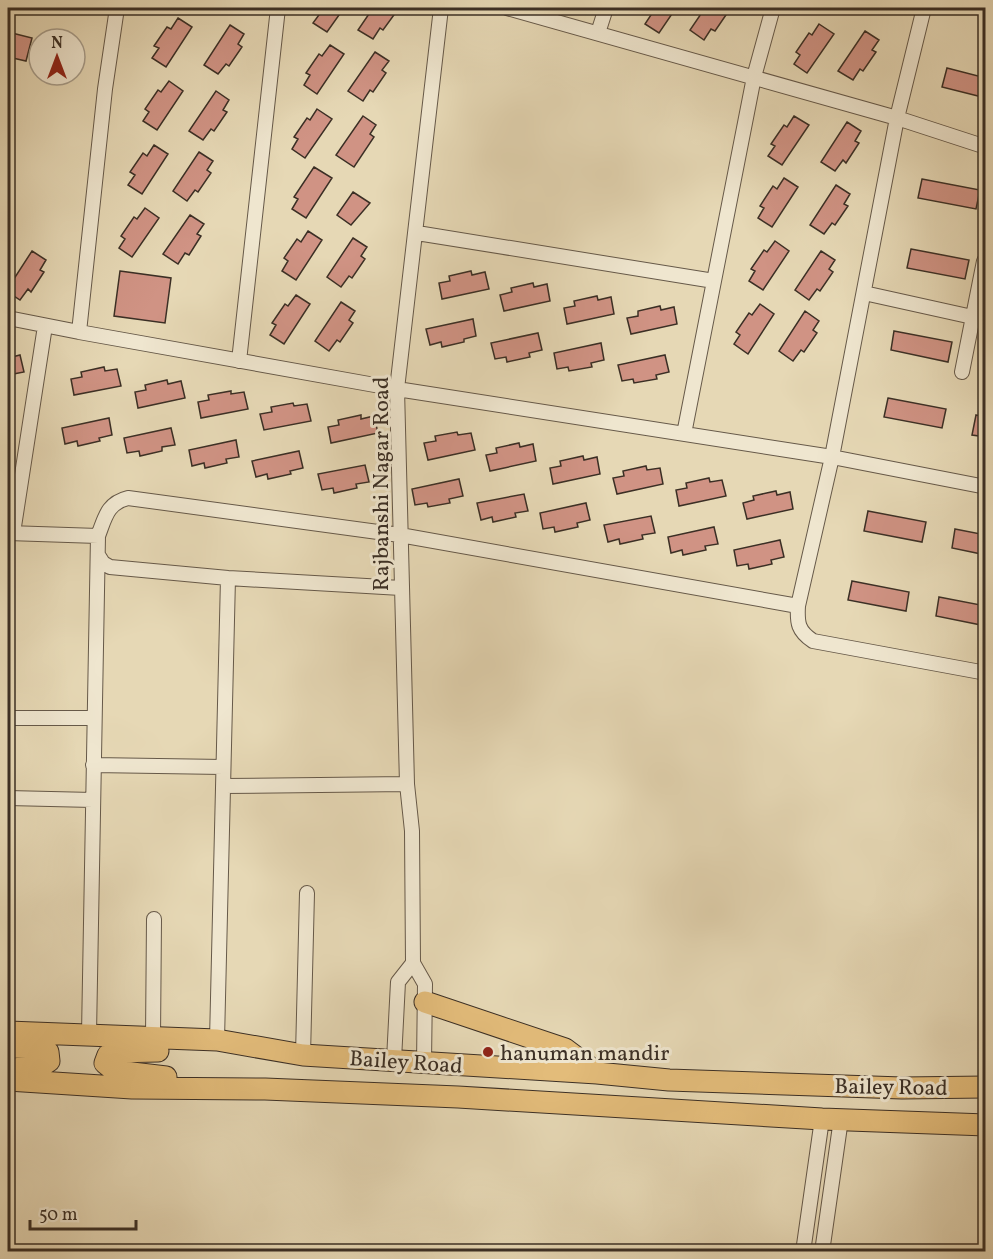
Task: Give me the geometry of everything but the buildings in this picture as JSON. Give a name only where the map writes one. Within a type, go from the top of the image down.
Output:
[{"type":"highway","points":[[426,1002],[565,1048],[597,1073]]},
{"type":"highway","name":"Bailey Road","points":[[8,1032],[217,1040],[297,1054],[597,1073],[669,1080],[902,1088],[986,1087]]},
{"type":"highway","points":[[8,1047],[41,1048],[49,1056],[43,1065],[8,1070]]},
{"type":"highway","points":[[265,1089],[115,1071],[106,1066],[105,1059],[108,1055],[122,1051],[297,1054]]},
{"type":"highway","name":"Bailey Road","points":[[8,1080],[132,1088],[265,1089],[458,1097],[980,1126]]},
{"type":"street","points":[[79,332],[105,89],[117,8]]},
{"type":"street","points":[[239,361],[278,8]]},
{"type":"street","name":"Rajbanshi Nagar Road","points":[[424,1063],[425,984],[413,963],[412,831],[408,784],[397,389],[417,233],[441,8]]},
{"type":"street","points":[[507,8],[897,118],[986,147]]},
{"type":"street","points":[[598,33],[606,8]]},
{"type":"street","points":[[684,434],[754,77],[773,8]]},
{"type":"street","points":[[924,8],[897,118],[832,457],[798,606],[797,623],[802,634],[813,640],[986,673]]},
{"type":"street","points":[[417,233],[714,281]]},
{"type":"street","points":[[962,372],[979,319],[984,261]]},
{"type":"street","points":[[864,293],[979,319]]},
{"type":"street","points":[[8,318],[397,389],[832,457],[986,487]]},
{"type":"street","points":[[45,326],[10,533],[98,536]]},
{"type":"street","points":[[88,1034],[98,536],[110,506],[128,498],[400,535],[798,606]]},
{"type":"street","points":[[98,555],[103,563],[110,567],[228,578],[402,588]]},
{"type":"street","points":[[217,1040],[228,578]]},
{"type":"street","points":[[8,718],[94,718]]},
{"type":"street","points":[[93,765],[224,767]]},
{"type":"street","points":[[223,786],[408,784]]},
{"type":"street","points":[[8,798],[93,800]]},
{"type":"street","points":[[297,1054],[307,893]]},
{"type":"street","points":[[153,1037],[154,919]]},
{"type":"street","points":[[394,1060],[398,982],[413,963]]},
{"type":"street","points":[[803,1251],[831,1119]]},
{"type":"street","points":[[822,1251],[831,1119]]},
{"type":"place","name":"hanuman mandir","points":[[488,1052]]}]
